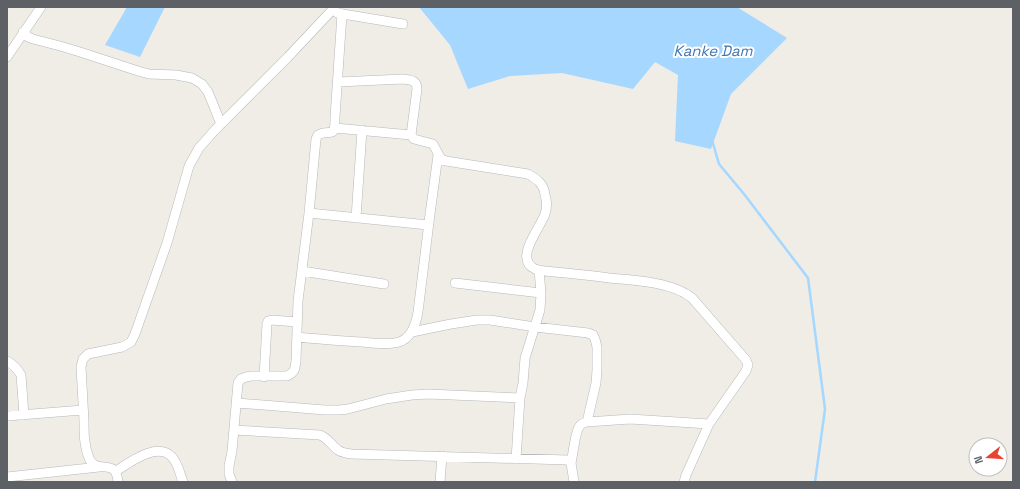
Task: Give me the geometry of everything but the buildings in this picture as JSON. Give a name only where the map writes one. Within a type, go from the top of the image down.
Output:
[{"type":"street","points":[[7,57],[41,7]]},
{"type":"street","points":[[98,467],[92,464],[86,450],[81,367],[83,359],[88,354],[122,347],[131,342],[167,243],[189,166],[199,148],[332,10],[342,14],[403,24]]},
{"type":"street","points":[[232,482],[229,474],[229,466],[232,451],[238,383],[241,379],[246,377],[287,376],[292,374],[295,369],[297,322],[316,139],[321,133],[334,131],[335,128],[342,14]]},
{"type":"street","points":[[23,32],[33,40],[60,46],[149,74],[176,75],[192,78],[202,84],[208,92],[221,124]]},
{"type":"street","points":[[338,82],[403,79],[412,80],[415,82],[417,89],[411,135]]},
{"type":"street","points":[[335,128],[411,135],[414,139],[433,144],[441,159],[446,161],[528,174],[536,178],[541,183],[547,202],[545,214],[529,245],[527,256],[527,260],[530,265],[535,269],[643,281],[678,289],[686,292],[692,298],[746,360],[748,365],[746,371],[709,424],[684,482]]},
{"type":"street","points":[[356,218],[362,130]]},
{"type":"street","points":[[297,337],[390,343],[398,342],[412,332],[416,323],[418,312],[438,155]]},
{"type":"street","points":[[309,213],[428,225]]},
{"type":"street","points":[[516,458],[520,398],[525,358],[540,310],[540,270]]},
{"type":"street","points":[[302,271],[384,284]]},
{"type":"street","points":[[455,283],[541,293]]},
{"type":"street","points":[[412,332],[451,324],[477,320],[490,320],[588,333],[593,335],[597,347],[597,370],[596,383],[587,422]]},
{"type":"street","points":[[264,377],[268,321],[297,322]]},
{"type":"street","points":[[7,362],[14,365],[21,375],[24,415]]},
{"type":"street","points":[[236,404],[339,410],[380,400],[417,394],[520,398]]},
{"type":"street","points":[[7,416],[83,410]]},
{"type":"street","points":[[574,482],[571,463],[579,426],[582,423],[630,419],[709,424]]},
{"type":"street","points":[[234,430],[320,435],[328,439],[338,451],[343,453],[568,460],[571,463]]},
{"type":"street","points":[[116,471],[146,454],[152,452],[166,452],[176,463],[183,482]]},
{"type":"street","points":[[440,482],[442,456]]},
{"type":"street","points":[[7,477],[98,467],[112,468],[116,471],[118,482]]},
{"type":"water","points":[[127,7],[165,7],[140,57],[105,45]]},
{"type":"water","name":"Kanke Dam","points":[[419,7],[737,7],[787,38],[731,94],[711,149],[675,141],[678,75],[655,62],[633,89],[562,73],[510,76],[468,89],[450,45]]},
{"type":"waterway","points":[[712,140],[719,164],[744,194],[808,278],[825,409],[815,482]]}]
